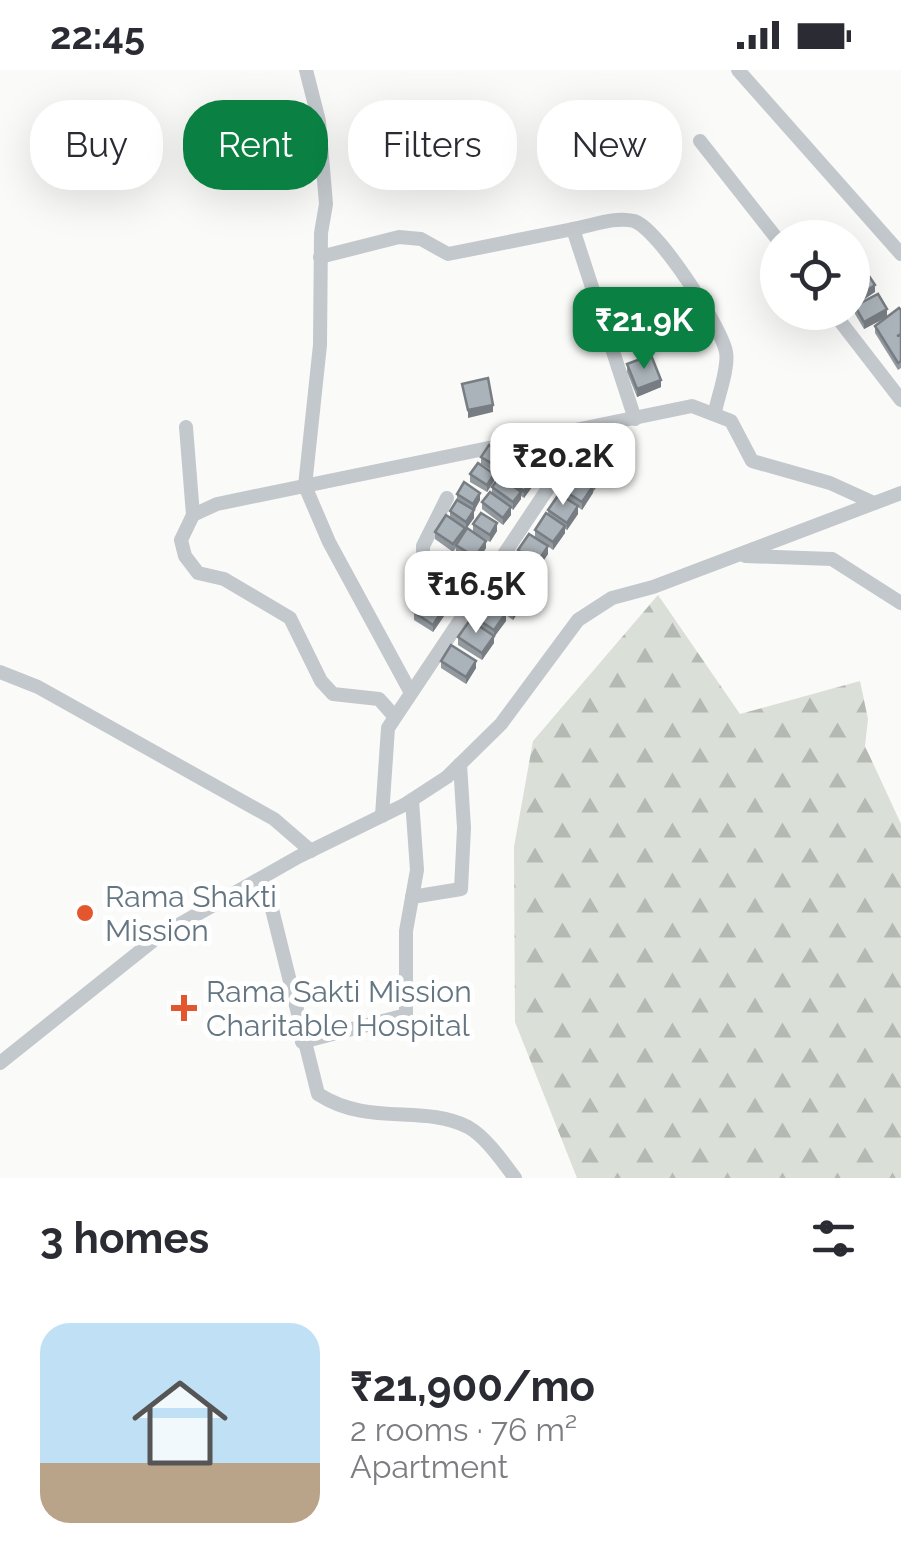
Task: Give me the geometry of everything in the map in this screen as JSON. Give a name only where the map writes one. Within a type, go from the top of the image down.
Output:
[{"type":"street","points":[[306,70],[320,121],[325,175],[320,346],[306,486],[329,542],[411,693]]},
{"type":"street","points":[[738,70],[901,254]]},
{"type":"street","points":[[700,140],[762,220]]},
{"type":"street","points":[[320,257],[399,237],[421,240],[448,254],[620,220],[635,222],[658,241],[688,280],[726,353],[715,412]]},
{"type":"street","points":[[573,229],[634,420]]},
{"type":"street","points":[[847,330],[901,400]]},
{"type":"street","points":[[193,516],[218,504],[692,406],[731,421],[752,462],[830,483],[874,503]]},
{"type":"street","points":[[186,427],[193,516],[181,540],[184,556],[198,573],[224,579],[290,618],[321,681],[333,694],[379,699],[396,717]]},
{"type":"street","points":[[382,816],[388,728],[587,430]]},
{"type":"street","points":[[0,1063],[159,936],[310,851],[412,800],[460,764],[501,724],[578,620],[612,598],[653,587],[901,493]]},
{"type":"street","points":[[447,498],[422,546],[423,566],[473,600]]},
{"type":"street","points":[[735,556],[832,559],[901,603]]},
{"type":"street","points":[[0,672],[38,687],[257,810],[310,851]]},
{"type":"street","points":[[412,898],[461,889],[464,828],[460,764]]},
{"type":"street","points":[[302,1042],[406,1015],[406,931],[417,870],[412,800]]},
{"type":"street","points":[[264,877],[318,1094],[342,1110],[454,1122],[472,1129],[515,1178]]},
{"type":"green space","points":[[658,595],[740,714],[860,681],[868,719],[865,746],[901,824],[901,1178],[577,1178],[515,1022],[514,847],[533,741]]},
{"type":"building","points":[[878,294],[887,309],[870,319],[870,298]]},
{"type":"building","points":[[899,308],[901,334],[897,336],[901,335],[901,361],[898,363],[875,326]]},
{"type":"building","points":[[651,355],[661,380],[637,389],[627,364]]},
{"type":"building","points":[[488,378],[493,405],[468,410],[462,384]]},
{"type":"building","points":[[528,442],[547,454],[536,471],[517,458]]},
{"type":"building","points":[[489,445],[505,456],[498,467],[481,457]]},
{"type":"building","points":[[586,453],[605,466],[594,482],[575,470]]},
{"type":"building","points":[[511,458],[536,475],[524,491],[500,474]]},
{"type":"building","points":[[478,463],[494,474],[487,485],[470,474]]},
{"type":"building","points":[[574,474],[593,486],[582,502],[563,490]]},
{"type":"building","points":[[500,476],[521,492],[513,502],[492,487]]},
{"type":"building","points":[[464,482],[480,493],[473,504],[457,494]]},
{"type":"building","points":[[490,492],[511,507],[503,518],[482,502]]},
{"type":"building","points":[[559,494],[578,506],[567,523],[548,510]]},
{"type":"building","points":[[457,500],[474,510],[466,522],[450,511]]},
{"type":"building","points":[[481,513],[497,523],[490,535],[473,524]]},
{"type":"building","points":[[546,513],[565,526],[553,542],[535,530]]},
{"type":"building","points":[[446,515],[465,528],[453,544],[435,532]]},
{"type":"building","points":[[467,528],[486,541],[475,557],[456,545]]},
{"type":"building","points":[[529,534],[548,546],[537,563],[518,550]]},
{"type":"building","points":[[519,558],[538,570],[526,587],[508,574]]},
{"type":"building","points":[[499,581],[524,596],[513,613],[489,598]]},
{"type":"building","points":[[425,596],[444,608],[433,625],[414,612]]},
{"type":"building","points":[[487,601],[506,613],[494,630],[476,618]]},
{"type":"building","points":[[470,620],[494,636],[482,653],[458,637]]},
{"type":"building","points":[[451,645],[476,661],[466,677],[441,661]]},
{"type":"place","name":"Rama Shakti Mission","points":[[85,913]]},
{"type":"place","name":"Rama Sakti Mission Charitable Hospital","points":[[184,1008]]}]
